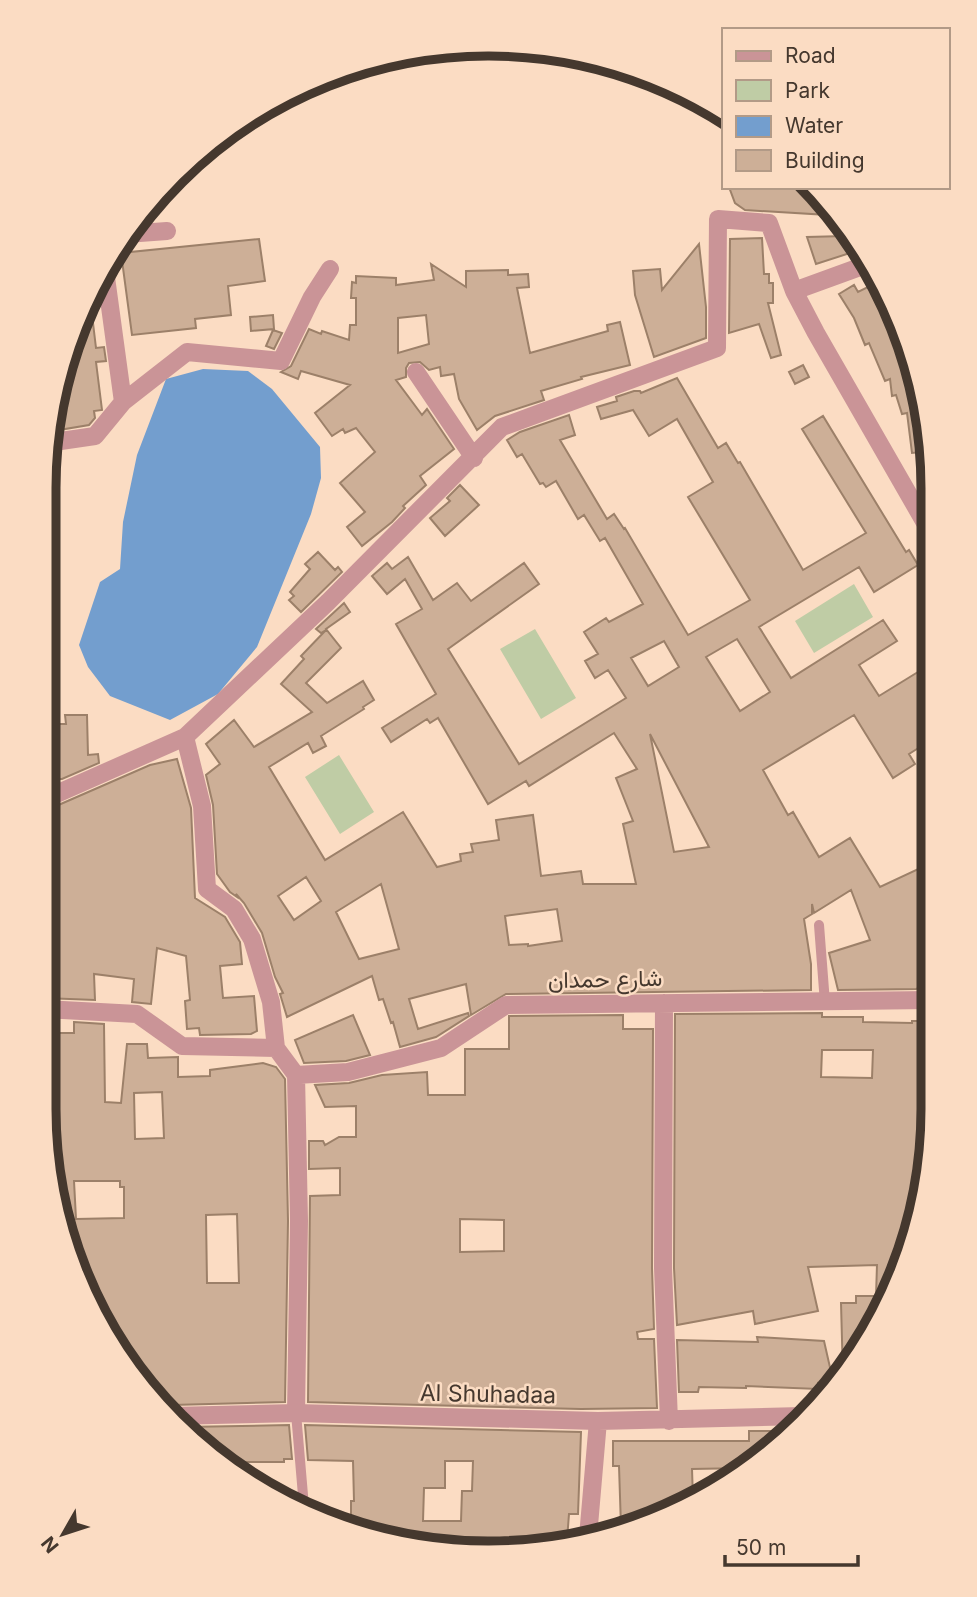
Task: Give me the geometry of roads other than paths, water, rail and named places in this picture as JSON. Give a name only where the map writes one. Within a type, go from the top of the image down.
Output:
[{"type":"street","points":[[56,795],[185,737],[328,602],[502,427],[718,348],[718,219],[769,223],[794,291],[921,516]]},
{"type":"street","points":[[139,233],[167,231]]},
{"type":"street","points":[[794,291],[860,267]]},
{"type":"street","points":[[59,441],[95,436],[123,402],[187,352],[281,361],[312,297],[330,269]]},
{"type":"street","points":[[107,285],[123,402]]},
{"type":"street","points":[[416,372],[474,458]]},
{"type":"street","points":[[185,737],[202,806],[207,889],[234,909],[251,939],[271,1002],[276,1048],[296,1075],[299,1221],[296,1413]]},
{"type":"street","name":"شارع حمدان","points":[[296,1075],[348,1072],[441,1048],[506,1005],[921,1000]]},
{"type":"street","points":[[664,1003],[663,1268],[668,1421]]},
{"type":"street","points":[[56,1010],[137,1014],[182,1046],[276,1048]]},
{"type":"street","name":"Al Shuhadaa","points":[[185,1416],[296,1413],[598,1421],[792,1416]]},
{"type":"street","points":[[589,1529],[598,1421]]},
{"type":"lane","points":[[819,925],[825,1003]]},
{"type":"lane","points":[[296,1413],[302,1498]]},
{"type":"water","points":[[203,369],[248,371],[272,389],[320,447],[321,478],[311,514],[257,647],[218,694],[170,720],[110,696],[88,667],[79,645],[100,582],[120,569],[123,522],[137,455],[166,379]]}]
